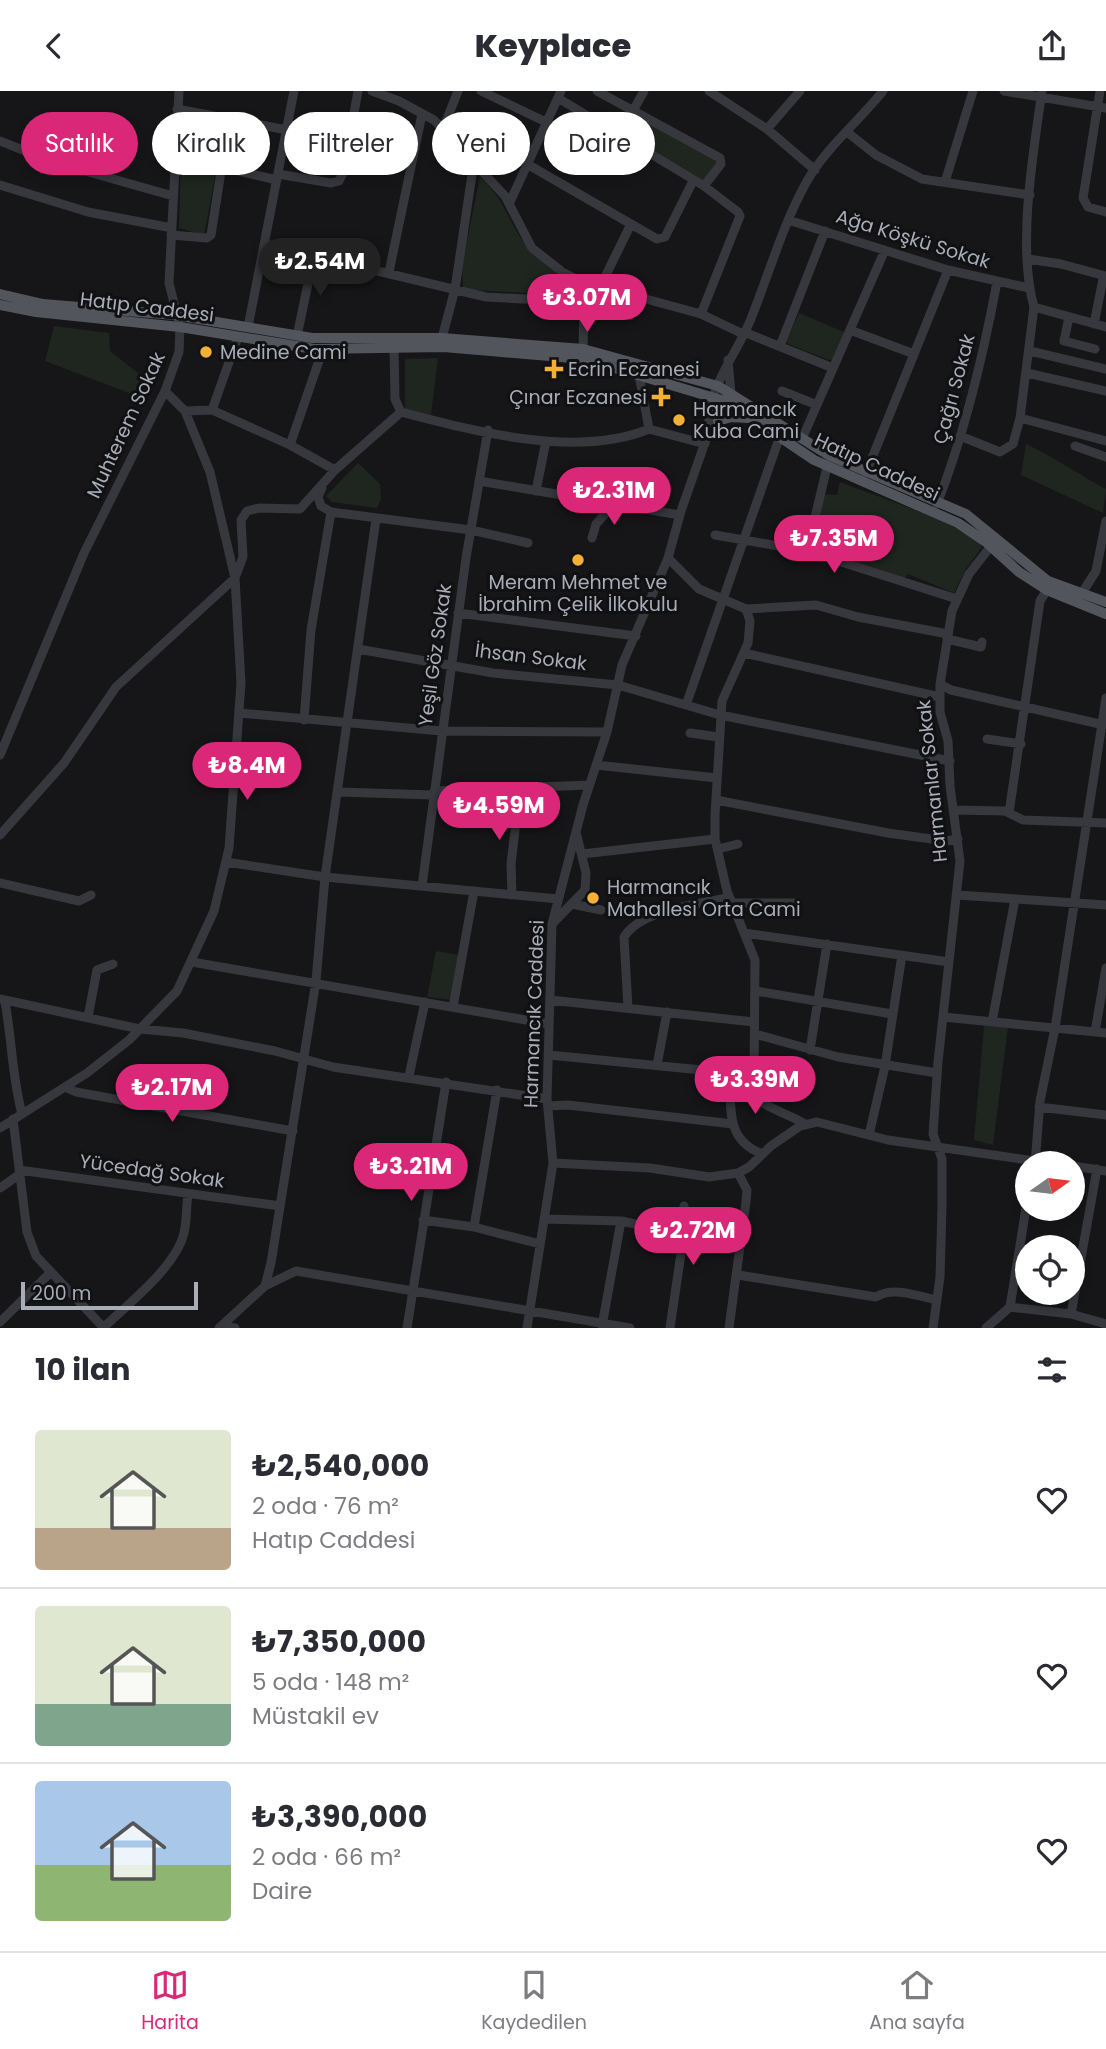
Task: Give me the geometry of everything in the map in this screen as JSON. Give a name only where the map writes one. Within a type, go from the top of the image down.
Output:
[{"type":"main road","name":"Hatıp Caddesi","points":[[0,294],[43,304],[175,315],[297,336],[442,338],[583,349],[716,391],[831,457],[966,514],[1048,581],[1106,601]]},
{"type":"main road","name":"Hatıp Caddesi","points":[[0,305],[36,312],[180,327],[323,349],[444,347],[584,359],[639,375],[716,391]]},
{"type":"main road","name":"Hatıp Caddesi","points":[[729,398],[827,467],[958,523],[991,546],[1019,572],[1047,590],[1106,614]]},
{"type":"main road","points":[[718,421],[731,417],[754,418]]},
{"type":"street","name":"Muhterem Sokak","points":[[177,112],[179,91]]},
{"type":"street","points":[[290,112],[294,91]]},
{"type":"street","points":[[268,175],[331,183],[339,181],[343,173],[358,91]]},
{"type":"street","points":[[372,91],[432,121]]},
{"type":"street","points":[[450,112],[458,91]]},
{"type":"street","points":[[481,91],[544,121]]},
{"type":"street","points":[[597,91],[720,158],[721,164],[704,186]]},
{"type":"street","points":[[633,111],[644,91]]},
{"type":"street","points":[[709,91],[767,129],[815,170]]},
{"type":"street","points":[[767,129],[800,91]]},
{"type":"street","points":[[709,431],[718,421],[729,398],[729,361],[744,333],[788,220],[815,170],[883,91]]},
{"type":"street","points":[[944,182],[973,91]]},
{"type":"street","points":[[1004,91],[1041,94],[1102,107]]},
{"type":"street","points":[[1100,91],[1102,107],[1083,198],[1088,207],[1106,212]]},
{"type":"street","points":[[551,112],[560,93],[586,112]]},
{"type":"street","points":[[960,436],[1000,452],[1013,444],[1020,418],[1034,307],[1029,288],[1027,207],[1041,94]]},
{"type":"street","points":[[177,109],[284,130]]},
{"type":"street","points":[[390,272],[416,131],[422,114]]},
{"type":"street","points":[[530,158],[544,128]]},
{"type":"street","points":[[847,132],[876,155],[909,174],[1030,195]]},
{"type":"street","points":[[248,327],[284,140]]},
{"type":"street","points":[[0,141],[50,161],[173,196]]},
{"type":"street","points":[[655,158],[704,186],[740,216],[701,314]]},
{"type":"street","points":[[530,166],[657,239],[665,236],[693,181]]},
{"type":"street","name":"Muhterem Sokak","points":[[0,755],[84,553],[165,391],[179,352],[180,327],[169,283],[175,175]]},
{"type":"street","points":[[0,185],[88,212],[207,238],[211,235],[220,175]]},
{"type":"street","points":[[442,338],[456,289],[472,175]]},
{"type":"street","points":[[485,175],[509,204],[533,248],[560,270],[580,281],[701,314],[833,368]]},
{"type":"street","points":[[509,204],[522,175]]},
{"type":"street","name":"Ağa Köşkü Sokak","points":[[788,220],[948,269],[1029,288]]},
{"type":"street","points":[[601,285],[631,224]]},
{"type":"street","points":[[780,346],[825,231]]},
{"type":"street","points":[[265,244],[486,297],[584,302]]},
{"type":"street","points":[[802,439],[886,250]]},
{"type":"street","points":[[297,336],[314,254]]},
{"type":"street","points":[[1028,260],[1061,264],[1106,276],[1094,324]]},
{"type":"street","points":[[866,473],[948,269]]},
{"type":"street","points":[[560,270],[584,302],[583,349]]},
{"type":"street","name":"Çağrı Sokak","points":[[937,504],[960,436],[986,337],[997,282]]},
{"type":"street","points":[[1034,307],[1106,327]]},
{"type":"street","points":[[1069,317],[1064,341],[1095,349]]},
{"type":"street","points":[[850,330],[914,354]]},
{"type":"street","points":[[212,410],[238,337]]},
{"type":"street","points":[[394,348],[395,399],[401,412]]},
{"type":"street","points":[[290,445],[323,349]]},
{"type":"street","points":[[1030,351],[1106,369]]},
{"type":"street","name":"Harmancık Caddesi","points":[[527,1328],[553,1163],[547,1103],[552,924],[618,685],[668,558],[709,431],[708,421],[716,391],[729,361]]},
{"type":"street","points":[[1027,373],[1106,391]]},
{"type":"street","points":[[639,375],[649,429]]},
{"type":"street","points":[[0,1128],[65,1087],[140,1029],[177,991],[214,911],[226,862],[242,683],[235,578],[228,539],[210,472],[184,411],[165,391]]},
{"type":"street","points":[[782,391],[817,405]]},
{"type":"street","points":[[184,411],[212,410],[290,445],[335,471]]},
{"type":"street","points":[[401,412],[545,441],[584,443],[621,438],[649,429],[705,444]]},
{"type":"street","points":[[0,835],[64,763],[116,687],[235,578],[243,557],[241,520],[247,511],[260,507],[300,509],[335,471],[401,412]]},
{"type":"street","points":[[1020,418],[1106,441]]},
{"type":"street","name":"Yeşil Göz Sokak","points":[[422,886],[458,613],[488,430]]},
{"type":"street","points":[[686,705],[780,436]]},
{"type":"street","points":[[536,491],[545,441]]},
{"type":"street","points":[[1075,446],[1106,457]]},
{"type":"street","points":[[807,551],[827,467]]},
{"type":"street","points":[[480,481],[680,515]]},
{"type":"street","points":[[324,483],[318,496],[321,506],[331,512],[471,530],[528,543]]},
{"type":"street","points":[[592,538],[596,523],[614,504]]},
{"type":"street","points":[[304,720],[312,617],[331,512]]},
{"type":"street","points":[[265,1286],[317,981],[325,877],[376,519]]},
{"type":"street","points":[[1082,593],[1096,571],[1106,521]]},
{"type":"street","points":[[716,535],[807,551],[957,599]]},
{"type":"street","name":"Harmanlar Sokak","points":[[933,1328],[942,1207],[939,1149],[933,1134],[960,861],[940,684],[957,599],[969,574],[991,546]]},
{"type":"street","points":[[668,558],[699,589],[746,609],[771,610],[816,605],[981,647],[982,642]]},
{"type":"street","points":[[1009,813],[1027,707],[1040,601],[1047,590]]},
{"type":"street","points":[[746,609],[750,621],[748,643],[722,701],[720,715],[716,844],[731,900],[755,960],[754,1092],[762,1104],[806,1125]]},
{"type":"street","points":[[458,613],[636,636]]},
{"type":"street","name":"İhsan Sokak","points":[[358,649],[493,673],[618,685],[720,715],[950,761]]},
{"type":"street","points":[[744,653],[940,697]]},
{"type":"street","points":[[940,684],[951,690],[1103,725]]},
{"type":"street","points":[[1036,1151],[1039,1107],[1055,1028],[1087,823],[1102,753],[1106,698]]},
{"type":"street","points":[[239,713],[442,731],[607,732]]},
{"type":"street","points":[[690,733],[718,737]]},
{"type":"street","points":[[987,739],[1021,744]]},
{"type":"street","points":[[596,765],[717,778]]},
{"type":"street","points":[[338,792],[434,793],[589,785]]},
{"type":"street","points":[[512,895],[511,864],[520,788]]},
{"type":"street","points":[[716,800],[888,833],[946,841],[958,839]]},
{"type":"street","points":[[954,810],[1009,813],[1023,820],[1106,823]]},
{"type":"street","points":[[552,924],[585,890],[582,854],[576,831]]},
{"type":"street","points":[[582,854],[738,844]]},
{"type":"street","points":[[226,862],[325,877],[558,899]]},
{"type":"street","points":[[0,883],[79,901],[91,895]]},
{"type":"street","points":[[453,1007],[474,891]]},
{"type":"street","points":[[957,895],[1106,905]]},
{"type":"street","points":[[992,1022],[1015,899]]},
{"type":"street","points":[[628,1007],[624,937],[628,930],[642,919],[731,900],[794,903]]},
{"type":"street","points":[[572,904],[601,910]]},
{"type":"street","points":[[744,933],[949,962]]},
{"type":"street","points":[[810,1050],[827,944]]},
{"type":"street","points":[[869,1135],[885,1066],[902,955]]},
{"type":"street","points":[[192,962],[317,981],[549,1024]]},
{"type":"street","points":[[88,1017],[97,970],[113,964]]},
{"type":"street","points":[[1095,1032],[1106,968]]},
{"type":"street","points":[[756,991],[892,1014]]},
{"type":"street","points":[[550,1000],[754,1022]]},
{"type":"street","points":[[188,1195],[185,1231],[180,1246],[104,1328],[49,1273],[36,1256],[27,1232],[10,1029],[2,1001],[140,1029],[183,1033],[333,1067],[496,1090],[547,1103],[591,1110],[733,1124]]},
{"type":"street","points":[[410,1076],[425,1002]]},
{"type":"street","points":[[657,1065],[667,1012]]},
{"type":"street","points":[[943,1017],[1106,1033]]},
{"type":"street","points":[[755,1034],[810,1050],[885,1066],[937,1073]]},
{"type":"street","points":[[549,1055],[730,1074],[787,1087]]},
{"type":"street","points":[[730,1074],[733,1124],[748,1149],[763,1154]]},
{"type":"street","points":[[407,1328],[446,1082]]},
{"type":"street","points":[[65,1087],[76,1092],[293,1131]]},
{"type":"street","points":[[474,1227],[496,1090]]},
{"type":"street","points":[[1039,1107],[1106,1115]]},
{"type":"street","points":[[553,1163],[650,1168],[709,1177],[737,1173],[806,1125],[817,1122],[939,1149],[1015,1159]]},
{"type":"street","points":[[1084,1235],[1101,1170]]},
{"type":"street","points":[[0,1188],[20,1172]]},
{"type":"street","name":"Yücedağ Sokak","points":[[20,1172],[280,1206]]},
{"type":"street","points":[[729,1328],[747,1190],[737,1173]]},
{"type":"street","points":[[670,1328],[685,1226],[684,1206]]},
{"type":"street","points":[[544,1219],[621,1221],[645,1226],[685,1226],[741,1234]]},
{"type":"street","points":[[423,1220],[474,1227],[540,1244]]},
{"type":"street","points":[[602,1325],[621,1221]]},
{"type":"street","points":[[220,1327],[265,1286],[296,1271],[630,1328]]},
{"type":"street","points":[[0,1322],[49,1273]]},
{"type":"street","points":[[738,1275],[876,1297],[884,1292],[899,1292],[937,1300]]},
{"type":"street","points":[[986,1328],[1010,1307],[1015,1284]]},
{"type":"street","points":[[1071,1314],[1072,1305]]},
{"type":"street","points":[[1010,1307],[1071,1314],[1106,1324]]},
{"type":"street","points":[[220,1327],[235,1328]]},
{"type":"shaded area","points":[[655,126],[716,160],[718,163],[705,182],[655,154]]},
{"type":"shaded area","points":[[181,175],[215,175],[204,235],[179,228]]},
{"type":"shaded area","points":[[480,177],[496,194],[523,240],[559,275],[567,295],[471,290],[463,287],[462,265]]},
{"type":"shaded area","points":[[799,313],[844,332],[834,359],[829,360],[788,344],[787,340]]},
{"type":"shaded area","points":[[54,326],[109,333],[110,351],[142,376],[137,396],[45,361]]},
{"type":"shaded area","points":[[438,358],[431,415],[405,410],[405,359]]},
{"type":"shaded area","points":[[1026,444],[1106,489],[1103,513],[1021,475]]},
{"type":"shaded area","points":[[358,463],[380,484],[381,499],[377,508],[332,502],[326,496]]},
{"type":"shaded area","points":[[840,482],[940,521],[975,539],[982,547],[966,569],[954,593],[908,574],[905,578],[811,548],[823,494],[837,495]]},
{"type":"shaded area","points":[[436,951],[460,955],[452,1000],[427,997]]},
{"type":"shaded area","points":[[984,1026],[1008,1027],[993,1145],[974,1140]]},
{"type":"place","name":"Medine Cami","points":[[206,352]]},
{"type":"place","name":"Ecrin Eczanesi","points":[[554,369]]},
{"type":"place","name":"Çınar Eczanesi","points":[[661,397]]},
{"type":"place","name":"Harmancık Kuba Cami","points":[[679,420]]},
{"type":"place","name":"Meram Mehmet ve İbrahim Çelik İlkokulu","points":[[578,560]]},
{"type":"place","name":"Harmancık Mahallesi Orta Cami","points":[[593,898]]}]
